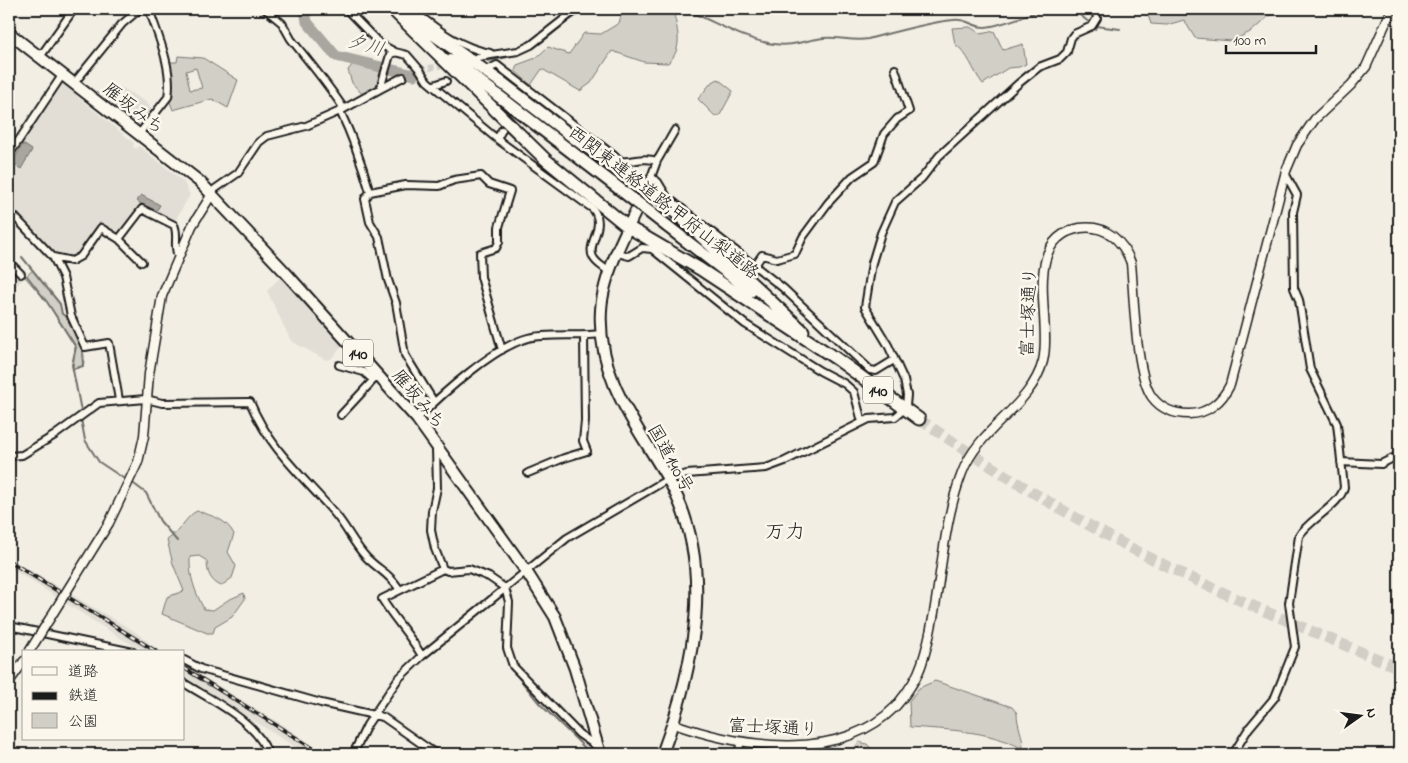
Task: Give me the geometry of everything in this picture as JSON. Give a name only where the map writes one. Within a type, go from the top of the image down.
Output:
[{"type":"highway","points":[[395,10],[505,85],[582,144],[649,182],[810,337]]},
{"type":"highway","points":[[395,10],[546,160],[628,227],[700,269],[838,360]]},
{"type":"highway","name":"西関東連絡道路;甲府山梨道路","points":[[395,10],[509,105],[838,360],[919,419]]},
{"type":"highway","name":"雁坂みち","points":[[9,33],[75,82],[212,194],[376,378],[417,419],[526,571],[555,617],[565,639],[599,751]]},
{"type":"highway","name":"国道140号","points":[[649,182],[603,288],[601,334],[606,363],[613,387],[668,479],[689,536],[697,601],[689,668],[674,724],[662,754]]},
{"type":"street","points":[[40,56],[74,9]]},
{"type":"street","points":[[75,82],[122,24],[140,9]]},
{"type":"street","points":[[139,134],[168,97],[169,90],[163,50],[149,9]]},
{"type":"street","points":[[265,9],[282,24],[317,73],[329,84],[342,110],[356,146],[370,192]]},
{"type":"street","points":[[411,9],[433,26],[469,49],[496,54]]},
{"type":"street","points":[[478,57],[518,51],[531,45],[577,9]]},
{"type":"street","points":[[906,406],[907,395],[904,380],[888,345],[865,307],[872,263],[881,233],[895,202],[922,178],[939,156],[1019,83],[1039,67],[1060,59],[1067,52],[1070,38],[1074,34],[1092,26],[1097,18],[1095,9]]},
{"type":"street","name":"富士塚通り","points":[[674,724],[721,739],[803,747],[835,743],[878,723],[910,688],[922,663],[936,607],[954,498],[962,473],[982,439],[1030,390],[1042,364],[1046,331],[1043,266],[1048,251],[1067,232],[1091,227],[1112,234],[1122,243],[1131,262],[1146,387],[1152,397],[1168,410],[1181,414],[1203,412],[1220,400],[1230,385],[1286,175],[1297,146],[1315,119],[1347,89],[1366,67],[1392,9]]},
{"type":"street","points":[[349,10],[380,44],[395,52],[407,55],[427,81],[497,139],[593,209],[598,220],[591,252],[596,261],[610,273]]},
{"type":"street","points":[[380,90],[390,55],[395,52]]},
{"type":"street","points":[[489,69],[497,65],[621,161],[626,162],[641,158],[657,161]]},
{"type":"street","points":[[749,274],[762,255],[777,259],[795,254],[803,237],[828,202],[852,177],[874,162],[884,134],[897,119],[909,111],[895,69]]},
{"type":"street","points":[[9,154],[63,74]]},
{"type":"street","points":[[30,650],[109,523],[138,462],[144,436],[146,399],[162,296],[192,226],[215,189],[238,173],[259,142],[267,136],[293,130],[342,110],[403,77]]},
{"type":"street","points":[[434,85],[446,81]]},
{"type":"street","points":[[497,139],[502,130]]},
{"type":"street","points":[[675,130],[657,161],[649,182],[658,182],[667,197],[783,288],[870,370],[876,371],[894,360]]},
{"type":"street","points":[[1233,754],[1249,728],[1274,698],[1295,647],[1289,603],[1299,536],[1305,527],[1343,492],[1337,424],[1310,369],[1299,300],[1294,288],[1292,258],[1293,212],[1297,195],[1286,175]]},
{"type":"street","points":[[434,402],[405,355],[396,304],[388,280],[379,237],[370,222],[365,199],[370,192],[406,185],[439,186],[454,180],[480,176],[489,184],[510,191],[499,227],[499,242],[496,248],[480,253],[482,277],[502,350]]},
{"type":"street","points":[[119,239],[142,209],[174,225],[176,230],[175,250],[178,256]]},
{"type":"street","points":[[9,214],[14,216],[54,257],[63,277],[71,316],[85,347],[109,343],[119,400]]},
{"type":"street","points":[[54,257],[72,261],[82,256],[101,228],[119,239],[142,262]]},
{"type":"street","points":[[618,253],[629,256],[642,248],[652,249],[745,324],[820,372],[845,384],[854,392],[862,422]]},
{"type":"street","points":[[9,262],[21,274]]},
{"type":"street","points":[[417,419],[434,402],[502,350],[529,338],[601,334]]},
{"type":"street","points":[[528,473],[587,451],[583,441],[585,421],[584,336]]},
{"type":"street","points":[[339,365],[364,372],[376,378],[341,415]]},
{"type":"street","points":[[9,456],[22,455],[55,435],[99,403],[146,399],[162,403],[250,402],[260,425],[280,454],[335,514],[368,559],[391,576],[400,590]]},
{"type":"street","points":[[353,754],[374,715],[398,679],[422,656],[567,538],[668,479],[687,474],[766,468],[862,422],[880,417],[895,417],[900,413]]},
{"type":"street","points":[[436,444],[437,488],[432,511],[431,530],[435,550],[443,569]]},
{"type":"street","points":[[1341,462],[1381,464],[1399,455]]},
{"type":"street","points":[[422,656],[412,638],[396,622],[382,599],[443,569],[448,571],[470,570],[490,577],[505,588],[509,602],[507,648],[513,666],[599,751]]},
{"type":"street","points":[[9,626],[123,650]]},
{"type":"street","points":[[185,661],[201,669],[321,703],[383,717],[436,754]]},
{"type":"street","points":[[9,682],[22,664]]},
{"type":"street","points":[[185,684],[242,721],[262,742],[268,754]]},
{"type":"street","points":[[738,754],[741,741]]},
{"type":"shaded area","points":[[63,74],[79,86],[77,96],[134,143],[133,146],[136,149],[139,146],[184,182],[190,195],[173,224],[144,207],[119,239],[101,228],[72,261],[53,257],[9,214],[9,185],[15,178],[9,173],[9,161]]},
{"type":"shaded area","points":[[121,87],[146,102],[154,112],[139,134],[105,107]]},
{"type":"shaded area","points":[[23,144],[32,150],[21,169],[12,163]]},
{"type":"shaded area","points":[[141,195],[160,205],[155,213],[137,201]]},
{"type":"shaded area","points":[[9,262],[25,277],[9,293]]},
{"type":"shaded area","points":[[285,272],[347,341],[331,359],[326,360],[291,341],[267,291]]},
{"type":"shaded area","points":[[9,558],[134,631],[158,650],[142,650],[122,639],[9,567]]},
{"type":"shaded area","points":[[185,666],[281,724],[326,754],[307,754],[185,677]]},
{"type":"green space","points":[[623,9],[660,9],[674,14],[678,46],[673,58],[668,63],[644,62],[612,51],[591,83],[580,91],[542,69],[531,85],[515,71],[517,65],[536,58],[548,47],[569,54],[584,33],[601,34],[619,23]]},
{"type":"green space","points":[[1146,9],[1295,9],[1269,16],[1252,31],[1232,41],[1195,38],[1184,20],[1167,25],[1151,24]]},
{"type":"green space","points":[[970,27],[981,34],[994,31],[1003,50],[1023,44],[1026,64],[1008,68],[983,84],[964,52],[955,44],[952,28]]},
{"type":"green space","points":[[178,56],[203,58],[238,80],[228,108],[212,99],[173,110],[168,97],[165,62],[177,62]],"holes":[[[196,68],[202,88],[190,90],[186,71]]]},
{"type":"green space","points":[[353,64],[385,73],[380,89],[365,97],[352,83],[348,70]]},
{"type":"green space","points":[[718,79],[733,91],[720,115],[715,116],[698,99],[711,83]]},
{"type":"green space","points":[[33,270],[60,304],[62,314],[76,330],[84,353],[83,366],[73,369],[75,347],[47,302],[25,277]]},
{"type":"green space","points":[[197,511],[223,521],[234,534],[228,552],[236,566],[232,578],[221,586],[214,582],[210,576],[207,561],[199,556],[190,557],[190,571],[193,584],[204,609],[213,610],[228,600],[244,593],[245,599],[232,617],[215,627],[213,633],[207,633],[162,614],[167,597],[184,591],[173,564],[167,540]]},
{"type":"green space","points":[[935,681],[1012,707],[1017,713],[1023,747],[1021,748],[981,734],[910,727],[909,701],[919,688]]},
{"type":"green space","points":[[859,742],[867,744],[876,754],[850,754]]},
{"type":"waterway","name":"夕川","points":[[305,9],[307,22],[336,56],[414,75]]},
{"type":"waterway","name":"夕川","points":[[488,61],[512,56],[530,49],[575,16],[590,9]]},
{"type":"waterway","name":"夕川","points":[[683,9],[739,34],[762,42],[781,45],[829,38],[868,39],[921,25],[953,20],[962,20],[976,26],[985,27],[1046,9]]},
{"type":"waterway","name":"夕川","points":[[1073,9],[1091,24]]},
{"type":"waterway","name":"夕川","points":[[1096,26],[1120,29]]},
{"type":"waterway","points":[[22,257],[60,304],[62,314],[69,318]]},
{"type":"waterway","points":[[27,276],[47,302],[76,347],[72,365],[81,411]]},
{"type":"waterway","points":[[73,369],[83,366],[82,347]]},
{"type":"waterway","points":[[81,419],[85,440],[99,462],[126,480]]},
{"type":"waterway","points":[[134,484],[146,493],[160,521],[177,541]]},
{"type":"waterway","points":[[508,660],[510,667],[540,704],[586,749]]},
{"type":"tunnel","points":[[420,70],[449,64]]},
{"type":"tunnel","points":[[723,306],[737,290]]},
{"type":"tunnel","points":[[919,419],[1047,501],[1147,556],[1235,598],[1399,668]]},
{"type":"railway","points":[[9,561],[154,650]]},
{"type":"railway","points":[[185,669],[322,754]]},
{"type":"district","name":"万力","points":[[785,531]]}]
